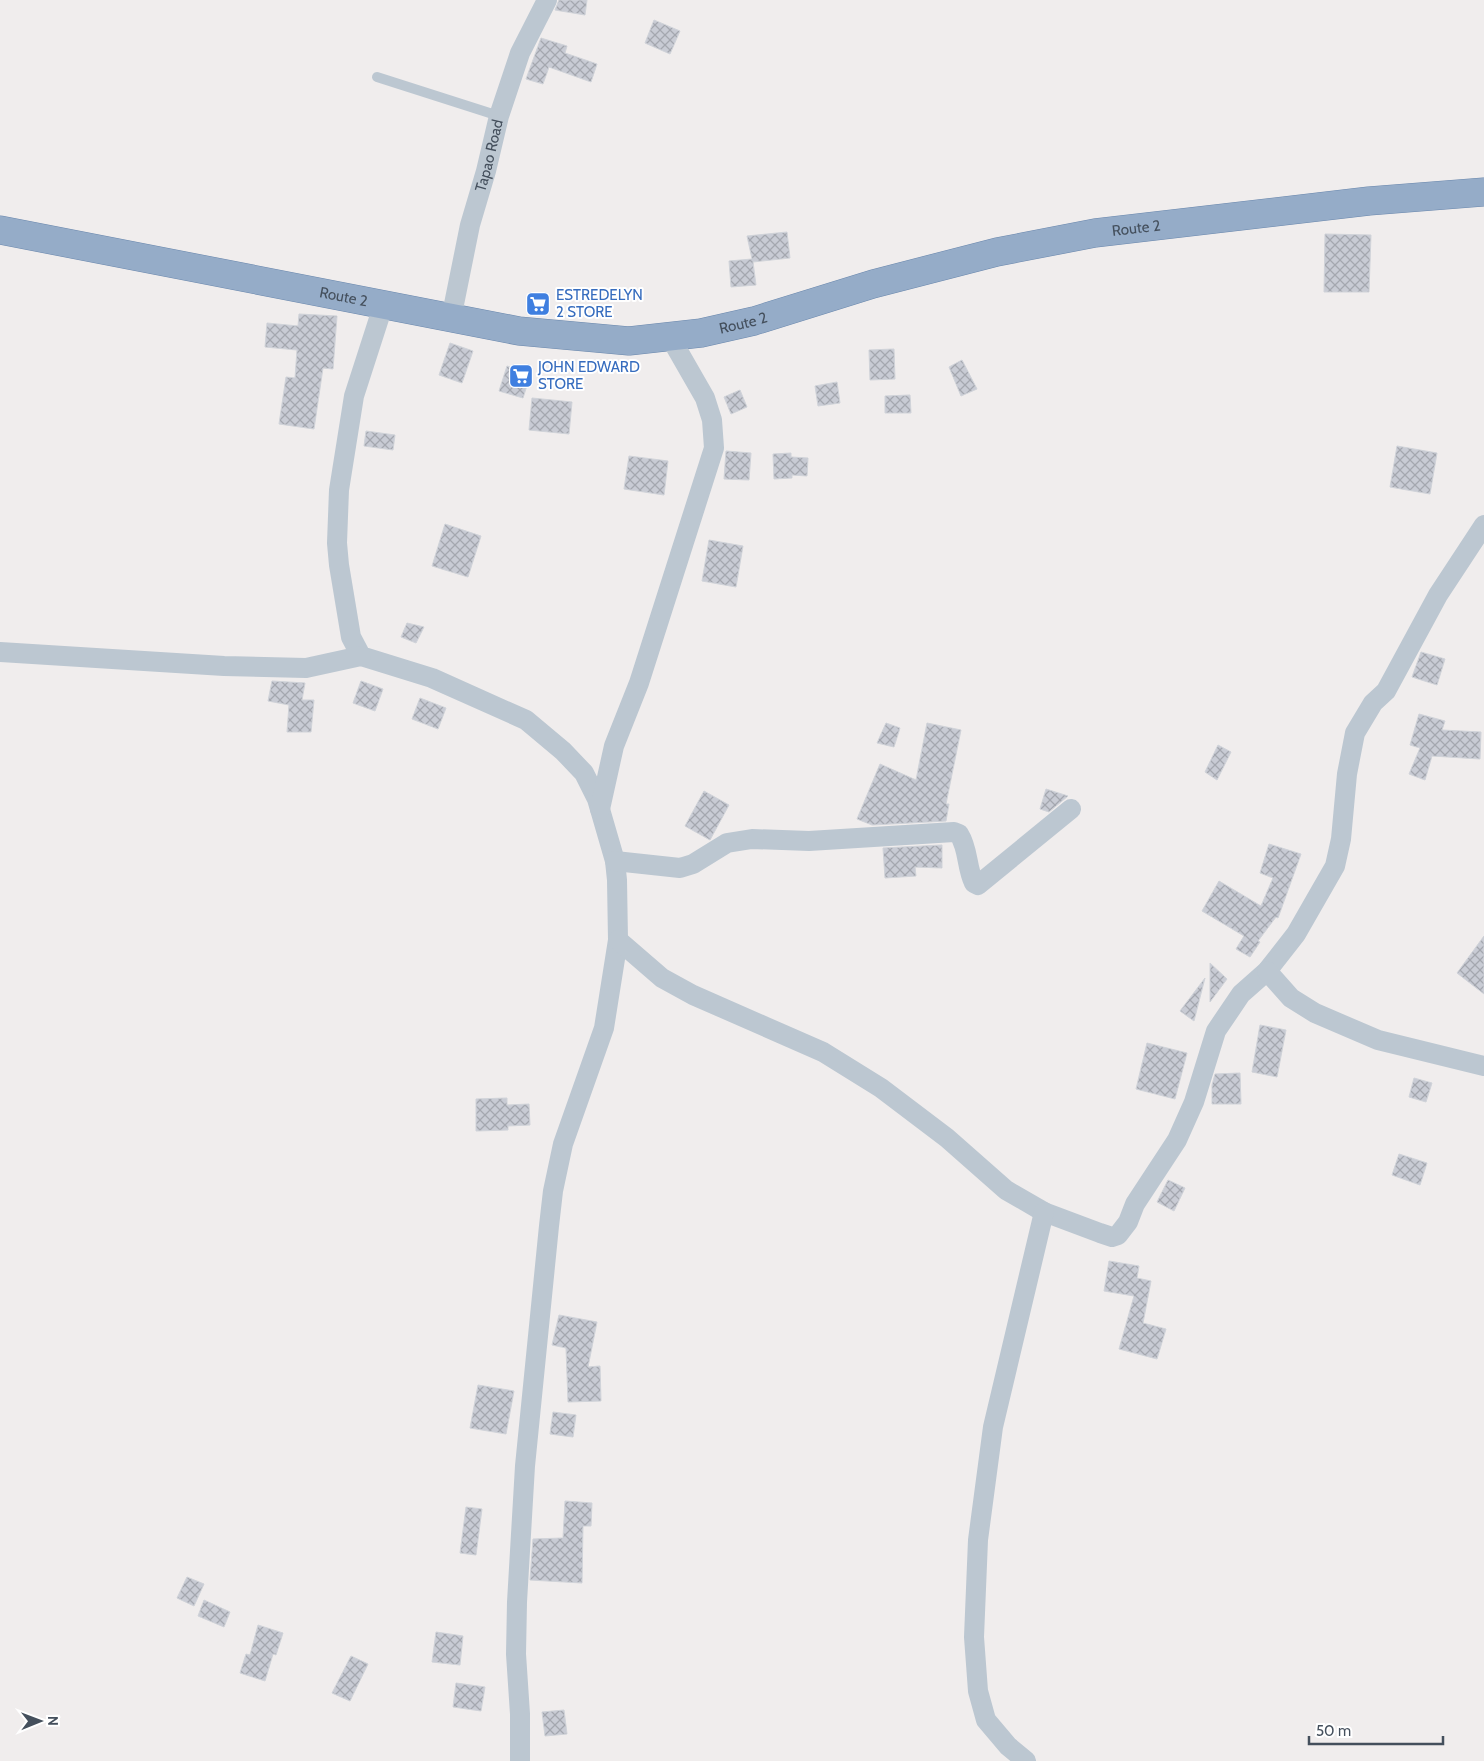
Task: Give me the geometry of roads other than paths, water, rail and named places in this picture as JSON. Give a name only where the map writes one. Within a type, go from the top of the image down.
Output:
[{"type":"highway","name":"Route 2","points":[[0,230],[384,303],[451,319],[568,337],[629,341],[701,333],[754,321],[873,284],[997,252],[1095,234],[1369,201],[1484,192]]},
{"type":"street","name":"Tapao Road","points":[[451,319],[470,225],[499,116],[520,53],[547,0]]},
{"type":"street","points":[[361,656],[351,637],[339,565],[337,543],[339,490],[354,396],[384,303]]},
{"type":"street","points":[[600,808],[614,746],[639,684],[714,448],[712,420],[705,398],[670,337]]},
{"type":"street","points":[[618,940],[662,978],[693,995],[824,1052],[881,1088],[947,1138],[1006,1190],[1044,1212],[1112,1237],[1121,1232],[1135,1204],[1177,1140],[1194,1102],[1216,1031],[1241,994],[1267,971],[1296,934],[1335,866],[1343,820],[1347,774],[1355,733],[1361,720],[1373,703],[1386,690],[1438,595],[1484,525]]},
{"type":"street","points":[[0,652],[108,660],[306,668],[361,656],[432,678],[526,720],[540,729],[584,773],[600,808],[615,861],[618,940],[604,1028],[563,1144],[552,1200],[523,1495],[516,1654],[520,1714],[520,1761]]},
{"type":"street","points":[[615,861],[680,868],[693,864],[727,843],[752,839],[809,841],[954,832],[959,834],[965,844],[970,874],[974,883],[978,885],[1071,809]]},
{"type":"street","points":[[1267,971],[1291,998],[1315,1014],[1378,1040],[1484,1066]]},
{"type":"street","points":[[1026,1761],[1008,1746],[986,1720],[978,1691],[974,1637],[978,1540],[992,1427],[1044,1212]]},
{"type":"lane","points":[[377,76],[499,116]]},
{"type":"place","name":"ESTREDELYN 2 STORE","points":[[538,304]]},
{"type":"place","name":"JOHN EDWARD STORE","points":[[521,376]]}]
